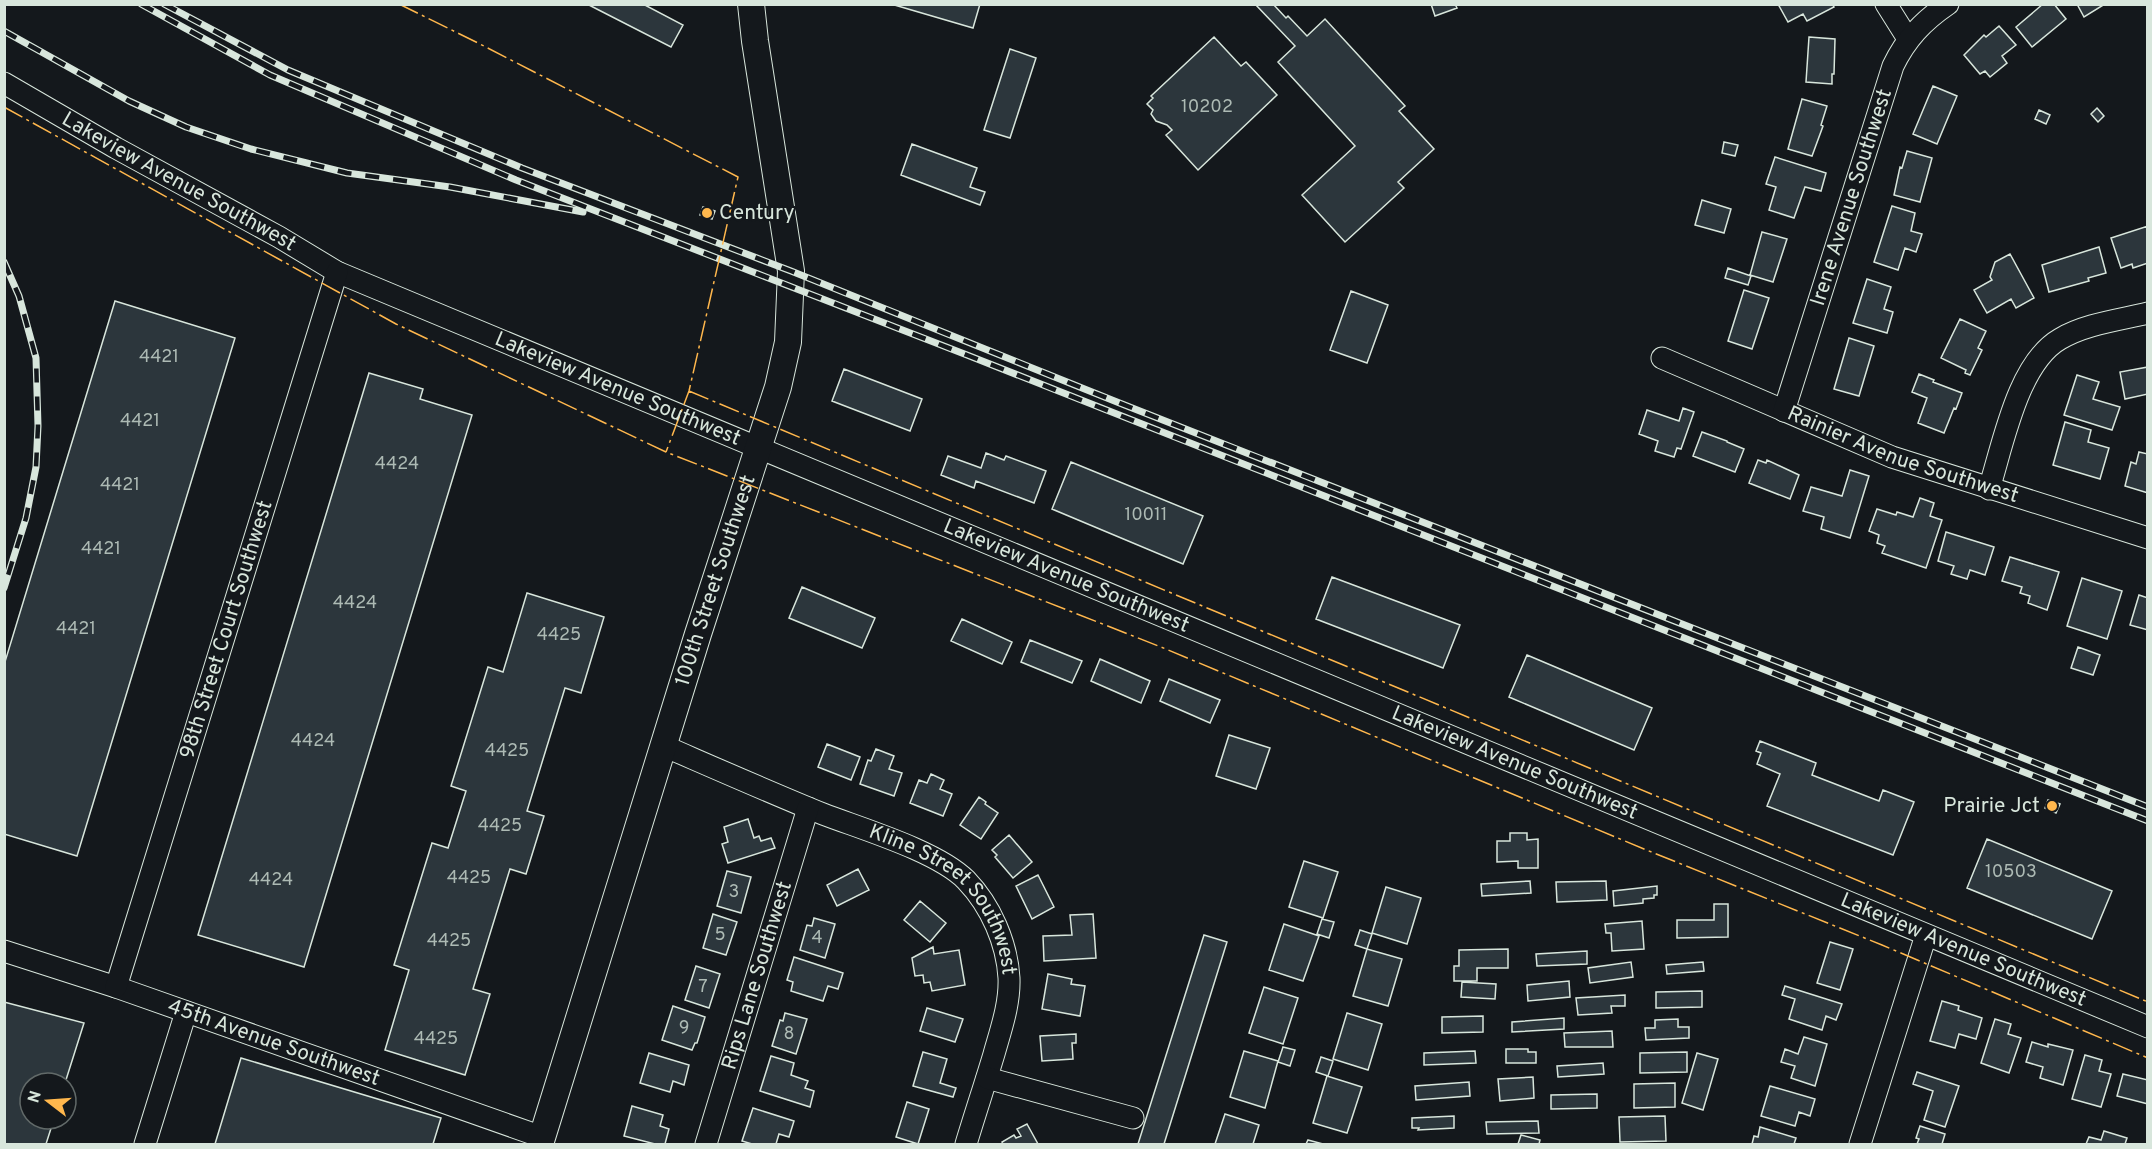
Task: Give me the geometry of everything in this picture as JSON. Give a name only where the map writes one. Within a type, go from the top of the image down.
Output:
[{"type":"main road","name":"100th Street Southwest","points":[[541,1141],[759,450],[778,387],[788,342],[791,271],[755,41],[752,4]]},
{"type":"street","points":[[1886,4],[1908,39]]},
{"type":"street","name":"Irene Avenue Southwest","points":[[1784,411],[1889,76],[1908,39],[1927,19],[1948,4]]},
{"type":"street","name":"Lakeview Avenue Southwest","points":[[4,83],[116,148],[279,237],[337,272],[759,450],[2148,1027]]},
{"type":"street","name":"98th Street Court Southwest","points":[[116,987],[337,272]]},
{"type":"street","points":[[1989,489],[2019,395],[2029,371],[2041,354],[2055,342],[2070,334],[2148,313]]},
{"type":"street","name":"Rainier Avenue Southwest","points":[[1662,358],[1892,457],[2148,538]]},
{"type":"street","name":"Kline Street Southwest","points":[[664,746],[946,865],[966,880],[982,901],[995,922],[1001,939],[1009,979],[1007,1006],[966,1144]]},
{"type":"street","name":"Rips Lane Southwest","points":[[706,1144],[808,808]]},
{"type":"street","points":[[1860,1144],[1926,935]]},
{"type":"street","name":"45th Avenue Southwest","points":[[4,951],[116,987],[541,1141]]},
{"type":"street","points":[[145,1144],[186,1012]]},
{"type":"street","points":[[987,1078],[1133,1118]]},
{"type":"building","points":[[587,4],[643,4],[683,25],[671,47]]},
{"type":"building","points":[[891,4],[980,4],[973,28]]},
{"type":"building","points":[[1255,4],[1273,4],[1307,36],[1325,19],[1405,106],[1399,111],[1434,149],[1398,182],[1404,188],[1345,242],[1302,195],[1355,146],[1278,62],[1295,46]]},
{"type":"building","points":[[1431,4],[1455,4],[1457,8],[1435,16]]},
{"type":"building","points":[[1778,4],[1832,4],[1834,7],[1807,21],[1803,14],[1788,22]]},
{"type":"building","points":[[2043,4],[2054,4],[2066,19],[2032,47],[2016,27]]},
{"type":"building","points":[[2077,4],[2105,4],[2084,17]]},
{"type":"building","points":[[1999,26],[2016,45],[2002,56],[2007,63],[1990,77],[1985,71],[1980,74],[1964,55],[1984,35],[1986,37]]},
{"type":"building","points":[[1214,37],[1241,66],[1246,62],[1277,95],[1198,170],[1166,135],[1172,130],[1167,125],[1156,121],[1151,114],[1153,110],[1147,104],[1153,98],[1151,96]]},
{"type":"building","points":[[1809,37],[1835,39],[1832,84],[1806,82]]},
{"type":"building","points":[[1010,49],[1036,58],[1010,138],[984,130]]},
{"type":"building","points":[[1933,86],[1957,96],[1937,144],[1913,134]]},
{"type":"building","points":[[1802,99],[1827,106],[1821,125],[1823,126],[1812,156],[1788,149]]},
{"type":"building","points":[[2097,108],[2104,116],[2098,122],[2091,114]]},
{"type":"building","points":[[2039,110],[2050,115],[2046,124],[2035,119]]},
{"type":"building","points":[[1724,142],[1738,145],[1735,156],[1722,153]]},
{"type":"building","points":[[912,144],[977,168],[970,187],[985,192],[980,205],[901,175]]},
{"type":"building","points":[[1907,151],[1932,158],[1920,202],[1894,195],[1900,167],[1902,168]]},
{"type":"building","points":[[1775,157],[1826,173],[1821,191],[1805,187],[1794,218],[1769,210],[1776,187],[1766,184]]},
{"type":"building","points":[[1702,200],[1731,209],[1724,233],[1695,225]]},
{"type":"building","points":[[1892,206],[1915,213],[1911,231],[1922,234],[1916,252],[1905,248],[1898,270],[1874,262]]},
{"type":"building","name":"Century","points":[[703,207],[715,211],[712,219],[700,215]]},
{"type":"building","points":[[2148,226],[2148,263],[2133,268],[2132,264],[2121,268],[2111,238]]},
{"type":"building","points":[[1762,232],[1787,239],[1773,282],[1750,275]]},
{"type":"building","points":[[2099,247],[2106,273],[2088,278],[2089,281],[2049,292],[2042,265]]},
{"type":"building","points":[[2010,254],[2034,298],[2016,308],[2011,299],[1987,313],[1974,290],[1992,280],[1990,277],[1995,262]]},
{"type":"building","points":[[1728,268],[1751,276],[1748,285],[1725,278]]},
{"type":"building","points":[[1867,279],[1891,287],[1884,309],[1893,312],[1887,333],[1853,323]]},
{"type":"building","points":[[1744,290],[1769,298],[1752,349],[1728,341]]},
{"type":"building","points":[[1351,291],[1388,305],[1367,363],[1330,350]]},
{"type":"building","points":[[115,301],[235,338],[77,856],[4,834],[4,665]]},
{"type":"building","points":[[1960,319],[1986,331],[1978,348],[1982,350],[1970,375],[1965,373],[1966,370],[1941,358]]},
{"type":"building","points":[[1849,338],[1874,346],[1859,396],[1834,389]]},
{"type":"building","points":[[2148,367],[2148,394],[2125,399],[2120,372]]},
{"type":"building","points":[[844,369],[922,399],[910,431],[832,401]]},
{"type":"building","points":[[369,373],[423,389],[420,399],[472,415],[304,967],[198,935]]},
{"type":"building","points":[[1919,374],[1962,393],[1944,433],[1918,423],[1927,398],[1912,392]]},
{"type":"building","points":[[2077,375],[2099,382],[2093,399],[2120,407],[2112,430],[2064,415]]},
{"type":"building","points":[[1683,408],[1694,412],[1681,449],[1677,448],[1674,457],[1655,451],[1658,441],[1639,434],[1647,410],[1679,421]]},
{"type":"building","points":[[2065,422],[2091,430],[2088,442],[2109,448],[2100,479],[2053,465]]},
{"type":"building","points":[[1702,432],[1744,449],[1735,472],[1693,456]]},
{"type":"building","points":[[2139,452],[2148,454],[2148,493],[2125,486],[2131,462],[2136,464]]},
{"type":"building","points":[[986,453],[1004,460],[1006,456],[1046,471],[1034,503],[976,481],[974,488],[941,475],[948,456],[981,468]]},
{"type":"building","points":[[1758,460],[1766,463],[1767,460],[1799,475],[1790,499],[1749,483]]},
{"type":"building","points":[[1071,462],[1203,516],[1183,564],[1052,509]]},
{"type":"building","points":[[1850,470],[1869,476],[1850,538],[1821,529],[1824,517],[1803,511],[1811,487],[1842,496]]},
{"type":"building","points":[[1920,498],[1934,503],[1930,516],[1942,520],[1926,568],[1882,553],[1885,546],[1877,543],[1879,535],[1869,531],[1877,509],[1913,517]]},
{"type":"building","points":[[1946,532],[1994,547],[1985,575],[1970,570],[1967,579],[1951,574],[1954,566],[1938,561]]},
{"type":"building","points":[[2010,557],[2059,572],[2047,610],[2028,603],[2030,596],[2020,593],[2022,587],[2002,581]]},
{"type":"building","points":[[1332,577],[1460,625],[1443,668],[1316,619]]},
{"type":"building","points":[[2082,578],[2122,591],[2107,639],[2067,626]]},
{"type":"building","points":[[802,587],[875,618],[862,648],[789,618]]},
{"type":"building","points":[[527,593],[604,617],[581,693],[565,688],[527,811],[544,816],[526,874],[510,869],[473,989],[490,994],[465,1075],[385,1050],[409,970],[394,965],[432,843],[448,848],[466,791],[451,786],[488,667],[503,672]]},
{"type":"building","points":[[2139,595],[2148,598],[2148,630],[2130,625]]},
{"type":"building","points":[[962,619],[1012,642],[1002,664],[951,641]]},
{"type":"building","points":[[1030,640],[1082,661],[1072,683],[1021,662]]},
{"type":"building","points":[[2078,647],[2100,655],[2093,675],[2071,668]]},
{"type":"building","points":[[1527,655],[1652,708],[1634,750],[1509,697]]},
{"type":"building","points":[[1100,659],[1150,681],[1141,703],[1091,681]]},
{"type":"building","points":[[1169,679],[1220,700],[1210,723],[1160,701]]},
{"type":"building","points":[[1229,735],[1270,748],[1256,789],[1216,776]]},
{"type":"building","points":[[1760,741],[1816,763],[1812,775],[1879,801],[1883,790],[1914,802],[1893,855],[1767,806],[1780,774],[1757,764],[1761,753],[1756,751]]},
{"type":"building","points":[[827,744],[860,757],[851,780],[818,767]]},
{"type":"building","points":[[876,749],[894,756],[889,769],[902,773],[894,796],[860,784],[868,760],[871,761]]},
{"type":"building","points":[[931,774],[944,780],[940,789],[952,794],[943,816],[910,803],[919,780],[927,783]]},
{"type":"building","points":[[979,797],[998,813],[981,839],[960,825]]},
{"type":"building","name":"Prairie Jct","points":[[2048,800],[2060,804],[2056,813],[2045,808]]},
{"type":"building","points":[[748,819],[754,838],[759,836],[761,841],[771,838],[775,848],[728,863],[722,844],[728,842],[724,827]]},
{"type":"building","points":[[1510,833],[1527,833],[1527,840],[1538,839],[1538,868],[1518,868],[1518,861],[1497,862],[1497,841],[1510,841]]},
{"type":"building","points":[[1009,835],[1032,862],[1013,878],[995,857],[997,855],[992,850]]},
{"type":"building","points":[[1987,839],[2112,891],[2092,939],[1967,888]]},
{"type":"building","points":[[1304,861],[1338,872],[1323,918],[1289,907]]},
{"type":"building","points":[[858,869],[869,890],[837,906],[827,885]]},
{"type":"building","points":[[727,871],[751,877],[741,913],[717,906]]},
{"type":"building","points":[[1038,875],[1054,907],[1032,919],[1016,886]]},
{"type":"building","points":[[1530,881],[1531,893],[1482,896],[1481,884]]},
{"type":"building","points":[[1606,881],[1607,900],[1557,902],[1556,882]]},
{"type":"building","points":[[1657,886],[1657,895],[1654,895],[1654,898],[1643,899],[1643,903],[1614,906],[1613,891]]},
{"type":"building","points":[[1386,887],[1421,898],[1407,944],[1372,933]]},
{"type":"building","points":[[920,901],[946,923],[930,942],[904,920]]},
{"type":"building","points":[[1714,904],[1728,904],[1728,937],[1677,938],[1677,920],[1714,920]]},
{"type":"building","points":[[713,914],[737,922],[726,955],[703,948]]},
{"type":"building","points":[[1093,914],[1096,958],[1044,961],[1043,936],[1072,935],[1070,915]]},
{"type":"building","points":[[814,918],[835,924],[825,958],[800,950],[807,925],[812,926]]},
{"type":"building","points":[[1322,919],[1334,922],[1329,938],[1317,934]]},
{"type":"building","points":[[1642,921],[1644,949],[1612,951],[1611,933],[1606,933],[1605,924]]},
{"type":"building","points":[[1284,924],[1319,936],[1303,981],[1269,970]]},
{"type":"building","points":[[1360,930],[1372,934],[1367,949],[1355,945]]},
{"type":"building","points":[[1204,935],[1227,942],[1164,1144],[1138,1144]]},
{"type":"building","points":[[1830,942],[1853,949],[1840,990],[1817,983]]},
{"type":"building","points":[[933,947],[934,954],[959,950],[965,985],[932,991],[930,982],[924,983],[923,975],[915,976],[912,958]]},
{"type":"building","points":[[1367,949],[1402,959],[1388,1006],[1353,996]]},
{"type":"building","points":[[1508,949],[1508,968],[1477,968],[1477,981],[1454,981],[1454,966],[1459,966],[1459,950]]},
{"type":"building","points":[[1587,951],[1587,964],[1537,966],[1536,954]]},
{"type":"building","points":[[794,957],[843,973],[838,989],[828,986],[823,1001],[791,991],[793,982],[787,980]]},
{"type":"building","points":[[1631,962],[1633,977],[1590,983],[1588,968]]},
{"type":"building","points":[[1703,962],[1704,971],[1667,974],[1666,965]]},
{"type":"building","points":[[696,966],[720,974],[709,1008],[685,1000]]},
{"type":"building","points":[[1048,974],[1072,979],[1071,984],[1085,986],[1080,1016],[1042,1009]]},
{"type":"building","points":[[1569,981],[1570,997],[1528,1001],[1527,985]]},
{"type":"building","points":[[1462,982],[1496,984],[1495,999],[1461,997]]},
{"type":"building","points":[[1785,986],[1842,1004],[1836,1020],[1826,1016],[1822,1030],[1789,1019],[1795,999],[1782,995]]},
{"type":"building","points":[[1264,987],[1298,998],[1283,1044],[1249,1033]]},
{"type":"building","points":[[1702,991],[1702,1007],[1656,1008],[1656,992]]},
{"type":"building","points":[[1625,995],[1625,1006],[1611,1006],[1612,1013],[1578,1015],[1576,998]]},
{"type":"building","points":[[1942,1001],[1959,1006],[1958,1010],[1982,1018],[1976,1039],[1959,1034],[1955,1048],[1930,1041]]},
{"type":"building","points":[[4,1002],[84,1023],[69,1071],[18,1071],[18,1131],[50,1131],[46,1144],[4,1144]]},
{"type":"building","points":[[673,1006],[705,1017],[697,1043],[692,1050],[662,1040]]},
{"type":"building","points":[[927,1008],[963,1019],[955,1042],[920,1031]]},
{"type":"building","points":[[785,1013],[807,1019],[796,1054],[772,1046],[780,1020],[783,1021]]},
{"type":"building","points":[[1347,1013],[1382,1024],[1368,1070],[1333,1059]]},
{"type":"building","points":[[1483,1016],[1483,1032],[1442,1033],[1442,1017]]},
{"type":"building","points":[[1564,1018],[1564,1029],[1512,1032],[1512,1022]]},
{"type":"building","points":[[1678,1019],[1678,1027],[1689,1027],[1689,1038],[1646,1040],[1645,1028],[1655,1028],[1655,1020]]},
{"type":"building","points":[[1995,1019],[2011,1024],[2008,1034],[2021,1038],[2009,1073],[1981,1063]]},
{"type":"building","points":[[1612,1031],[1613,1047],[1565,1047],[1564,1033]]},
{"type":"building","points":[[1076,1034],[1076,1043],[1072,1043],[1073,1059],[1042,1061],[1040,1036]]},
{"type":"building","points":[[1804,1037],[1827,1044],[1815,1086],[1791,1078],[1795,1066],[1781,1062],[1785,1049],[1798,1054]]},
{"type":"building","points":[[2032,1042],[2048,1047],[2048,1044],[2073,1050],[2063,1085],[2040,1078],[2043,1067],[2026,1062]]},
{"type":"building","points":[[1283,1047],[1295,1050],[1290,1066],[1278,1062]]},
{"type":"building","points":[[1506,1049],[1528,1049],[1528,1052],[1536,1052],[1536,1063],[1506,1063]]},
{"type":"building","points":[[1244,1051],[1278,1061],[1265,1108],[1230,1097]]},
{"type":"building","points":[[1475,1051],[1476,1063],[1424,1065],[1424,1053]]},
{"type":"building","points":[[923,1052],[947,1059],[940,1083],[956,1088],[953,1097],[913,1086]]},
{"type":"building","points":[[1687,1052],[1687,1072],[1640,1073],[1640,1053]]},
{"type":"building","points":[[649,1053],[689,1065],[684,1085],[673,1081],[670,1092],[640,1083]]},
{"type":"building","points":[[1697,1053],[1718,1059],[1703,1110],[1682,1103]]},
{"type":"building","points":[[2085,1055],[2102,1060],[2099,1071],[2111,1074],[2101,1107],[2072,1099]]},
{"type":"building","points":[[771,1056],[794,1063],[791,1075],[808,1081],[805,1088],[814,1091],[810,1107],[760,1091]]},
{"type":"building","points":[[1321,1057],[1333,1061],[1328,1076],[1316,1072]]},
{"type":"building","points":[[241,1058],[441,1118],[433,1144],[215,1144]]},
{"type":"building","points":[[1603,1063],[1604,1074],[1558,1077],[1557,1066]]},
{"type":"building","points":[[1917,1072],[1959,1086],[1945,1127],[1924,1120],[1933,1091],[1913,1084]]},
{"type":"building","points":[[2123,1074],[2148,1080],[2148,1104],[2117,1096]]},
{"type":"building","points":[[1327,1076],[1362,1087],[1347,1133],[1313,1123]]},
{"type":"building","points":[[1533,1077],[1534,1098],[1500,1101],[1498,1079]]},
{"type":"building","points":[[1469,1082],[1470,1096],[1416,1100],[1415,1086]]},
{"type":"building","points":[[1675,1083],[1675,1107],[1634,1108],[1634,1084]]},
{"type":"building","points":[[1770,1086],[1815,1099],[1810,1116],[1799,1112],[1795,1126],[1761,1116]]},
{"type":"building","points":[[1597,1094],[1597,1108],[1551,1109],[1551,1095]]},
{"type":"building","points":[[907,1102],[929,1109],[918,1144],[896,1137]]},
{"type":"building","points":[[632,1106],[663,1115],[660,1126],[669,1129],[665,1144],[655,1144],[624,1136]]},
{"type":"building","points":[[753,1108],[794,1121],[789,1137],[779,1134],[776,1144],[752,1144],[742,1141]]},
{"type":"building","points":[[1225,1114],[1259,1125],[1253,1144],[1215,1144]]},
{"type":"building","points":[[1454,1116],[1454,1128],[1418,1130],[1419,1128],[1412,1128],[1412,1118]]},
{"type":"building","points":[[1665,1116],[1666,1141],[1620,1142],[1619,1117]]},
{"type":"building","points":[[1538,1121],[1539,1133],[1487,1134],[1486,1122]]},
{"type":"building","points":[[1027,1124],[1038,1144],[1003,1144],[1002,1142],[1014,1135],[1016,1138],[1021,1136],[1017,1129]]},
{"type":"building","points":[[1920,1126],[1945,1134],[1942,1144],[1917,1144],[1919,1139],[1916,1138]]},
{"type":"building","points":[[1760,1127],[1796,1138],[1794,1144],[1752,1144],[1754,1136],[1758,1137]]},
{"type":"building","points":[[2104,1131],[2127,1138],[2125,1144],[2086,1144],[2089,1137],[2101,1140]]},
{"type":"building","points":[[1521,1135],[1540,1140],[1539,1144],[1518,1144]]},
{"type":"building","points":[[1308,1140],[1323,1144],[1306,1144]]},
{"type":"railway","points":[[141,4],[270,75],[516,180],[967,355],[2148,821]]},
{"type":"railway","points":[[164,4],[288,70],[522,168],[791,271],[1117,402],[2148,807]]},
{"type":"railway","points":[[4,31],[129,101],[186,127],[251,149],[347,173],[450,187],[583,212]]},
{"type":"railway","points":[[4,262],[19,296],[36,358],[38,426],[36,467],[26,518],[4,588]]},
{"type":"power","points":[[399,4],[738,177],[689,391],[666,452]]},
{"type":"power","points":[[4,107],[396,324],[666,452],[1161,647],[1644,849],[1882,945],[2148,1058]]},
{"type":"power","points":[[689,391],[2148,1002]]},
{"type":"place","name":"Century","points":[[707,213]]},
{"type":"place","name":"Prairie Jct","points":[[2052,806]]}]
